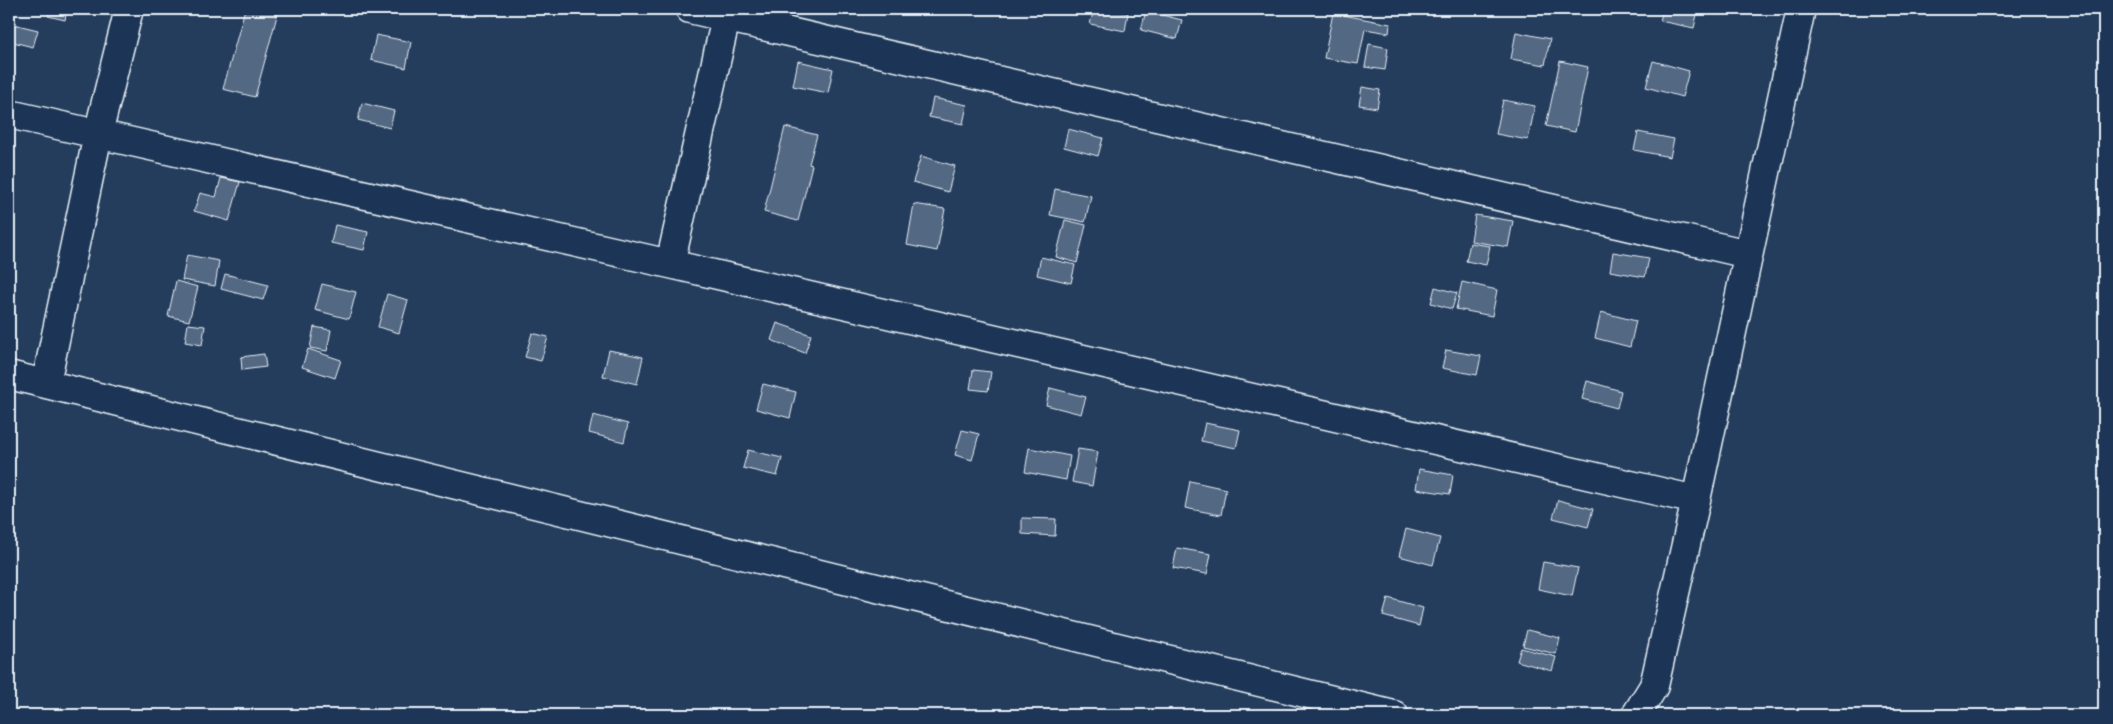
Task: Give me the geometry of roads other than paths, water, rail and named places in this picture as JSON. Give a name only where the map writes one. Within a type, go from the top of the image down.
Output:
[{"type":"street","points":[[46,383],[98,134],[129,9]]},
{"type":"street","points":[[690,9],[727,13],[1748,254]]},
{"type":"street","points":[[1636,715],[1654,686],[1696,500],[1801,9]]},
{"type":"street","points":[[670,264],[727,13]]},
{"type":"street","points":[[9,114],[1696,500]]},
{"type":"street","points":[[9,375],[1394,715]]}]
